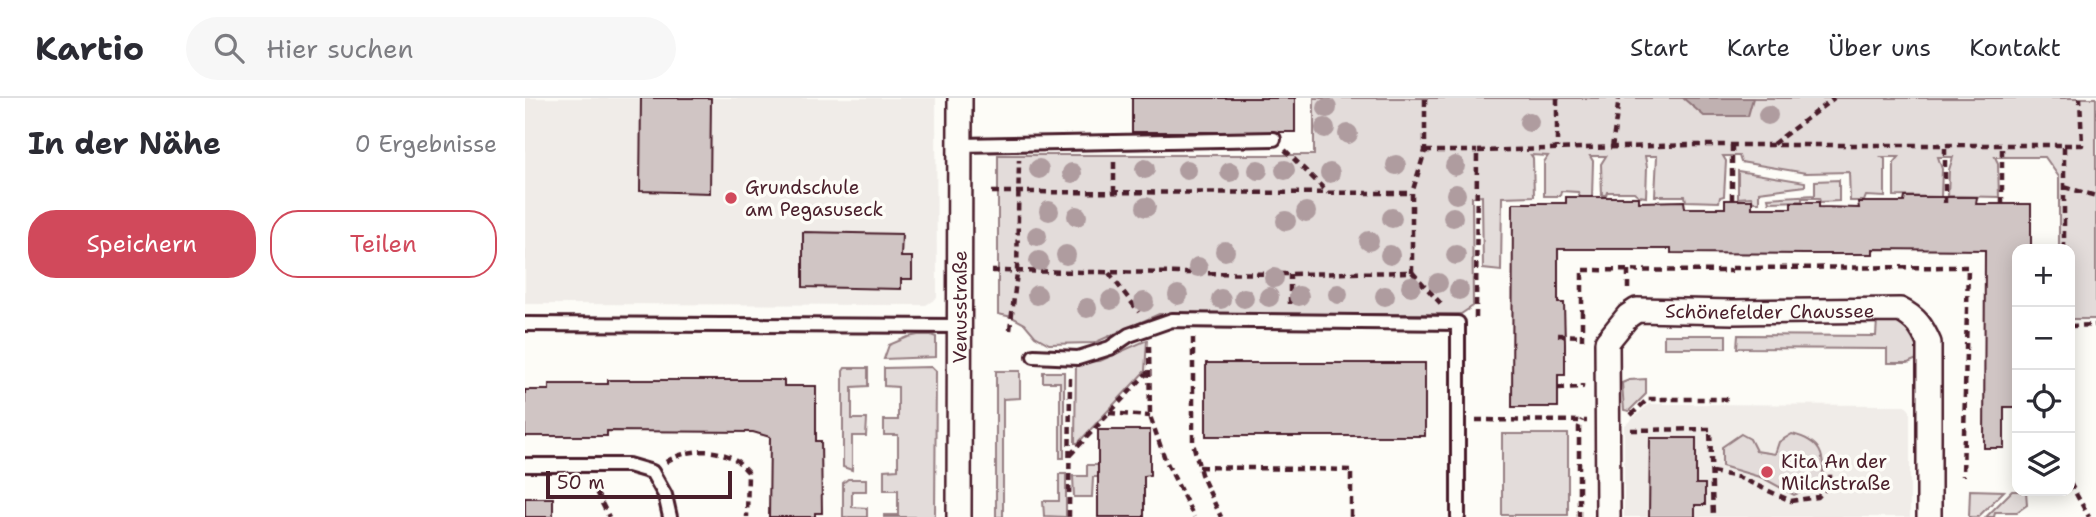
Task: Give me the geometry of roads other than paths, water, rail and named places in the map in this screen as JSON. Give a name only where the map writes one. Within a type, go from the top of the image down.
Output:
[{"type":"street","name":"Venusstraße","points":[[959,517],[960,98]]},
{"type":"street","name":"Schönefelder Chaussee","points":[[1608,517],[1611,427],[1607,342],[1628,316],[1637,310],[1901,310],[1912,316],[1921,326],[1929,343],[1929,517]]},
{"type":"lane","points":[[960,145],[1274,139]]},
{"type":"lane","points":[[1034,356],[1078,358],[1110,348],[1129,335],[1172,320],[1458,323],[1458,517]]},
{"type":"lane","points":[[525,324],[959,326]]},
{"type":"lane","points":[[525,465],[628,465],[652,472],[665,495],[670,517]]},
{"type":"place","name":"Grundschule am Pegasuseck","points":[[731,198]]},
{"type":"place","name":"Kita An der Milchstraße","points":[[1767,472]]}]
